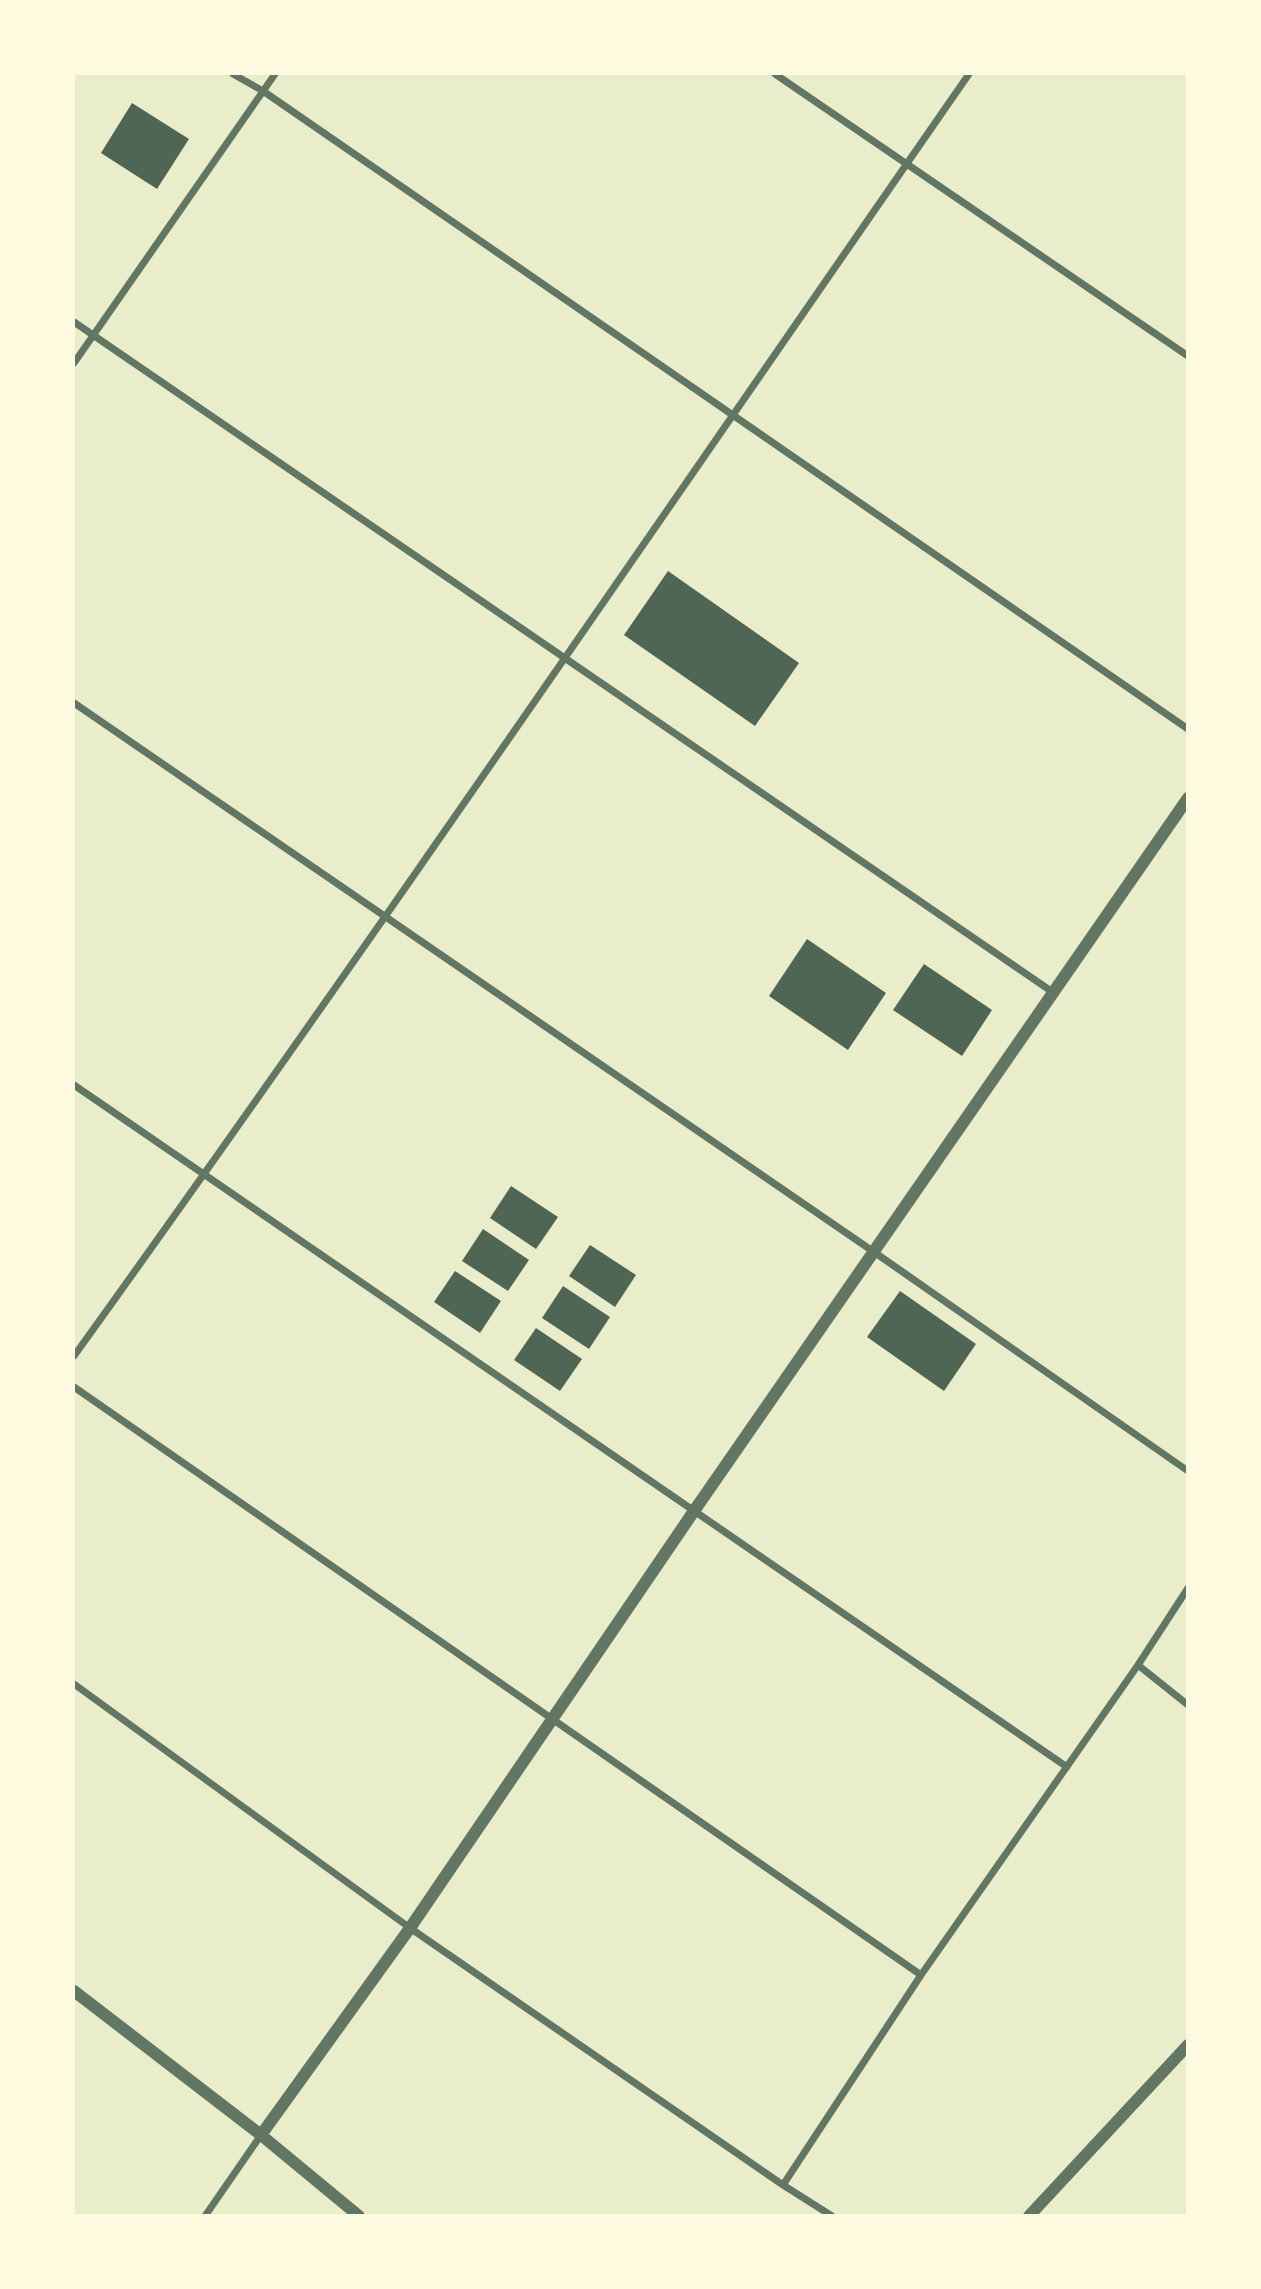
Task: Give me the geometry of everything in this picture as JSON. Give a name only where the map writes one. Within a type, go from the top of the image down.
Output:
[{"type":"street","points":[[233,74],[263,91],[1188,729]]},
{"type":"street","points":[[74,363],[275,74]]},
{"type":"street","points":[[775,74],[1188,356]]},
{"type":"street","points":[[74,1356],[204,1175],[969,74]]},
{"type":"street","points":[[74,322],[1054,993]]},
{"type":"street","points":[[74,703],[1188,1471]]},
{"type":"street","points":[[205,2216],[410,1928],[694,1511],[1188,798]]},
{"type":"street","points":[[74,1085],[1066,1767]]},
{"type":"street","points":[[74,1387],[921,1975]]},
{"type":"street","points":[[783,2185],[921,1975],[1138,1665],[1188,1588]]},
{"type":"street","points":[[1138,1665],[1188,1705]]},
{"type":"street","points":[[74,1684],[410,1928],[832,2216]]},
{"type":"street","points":[[74,1991],[261,2135],[359,2216]]},
{"type":"street","points":[[1029,2216],[1188,2045]]},
{"type":"building","points":[[132,103],[189,139],[157,189],[101,153]]},
{"type":"building","points":[[668,571],[799,663],[755,726],[624,635]]},
{"type":"building","points":[[807,939],[886,993],[848,1050],[769,996]]},
{"type":"building","points":[[924,964],[992,1010],[962,1056],[893,1010]]},
{"type":"building","points":[[511,1186],[558,1217],[536,1249],[490,1218]]},
{"type":"building","points":[[483,1229],[529,1260],[508,1291],[462,1261]]},
{"type":"building","points":[[590,1245],[636,1275],[615,1307],[569,1276]]},
{"type":"building","points":[[455,1271],[501,1301],[480,1333],[434,1302]]},
{"type":"building","points":[[563,1286],[610,1317],[589,1349],[542,1318]]},
{"type":"building","points":[[900,1291],[976,1344],[944,1391],[867,1337]]},
{"type":"building","points":[[536,1328],[582,1359],[560,1391],[514,1360]]}]
